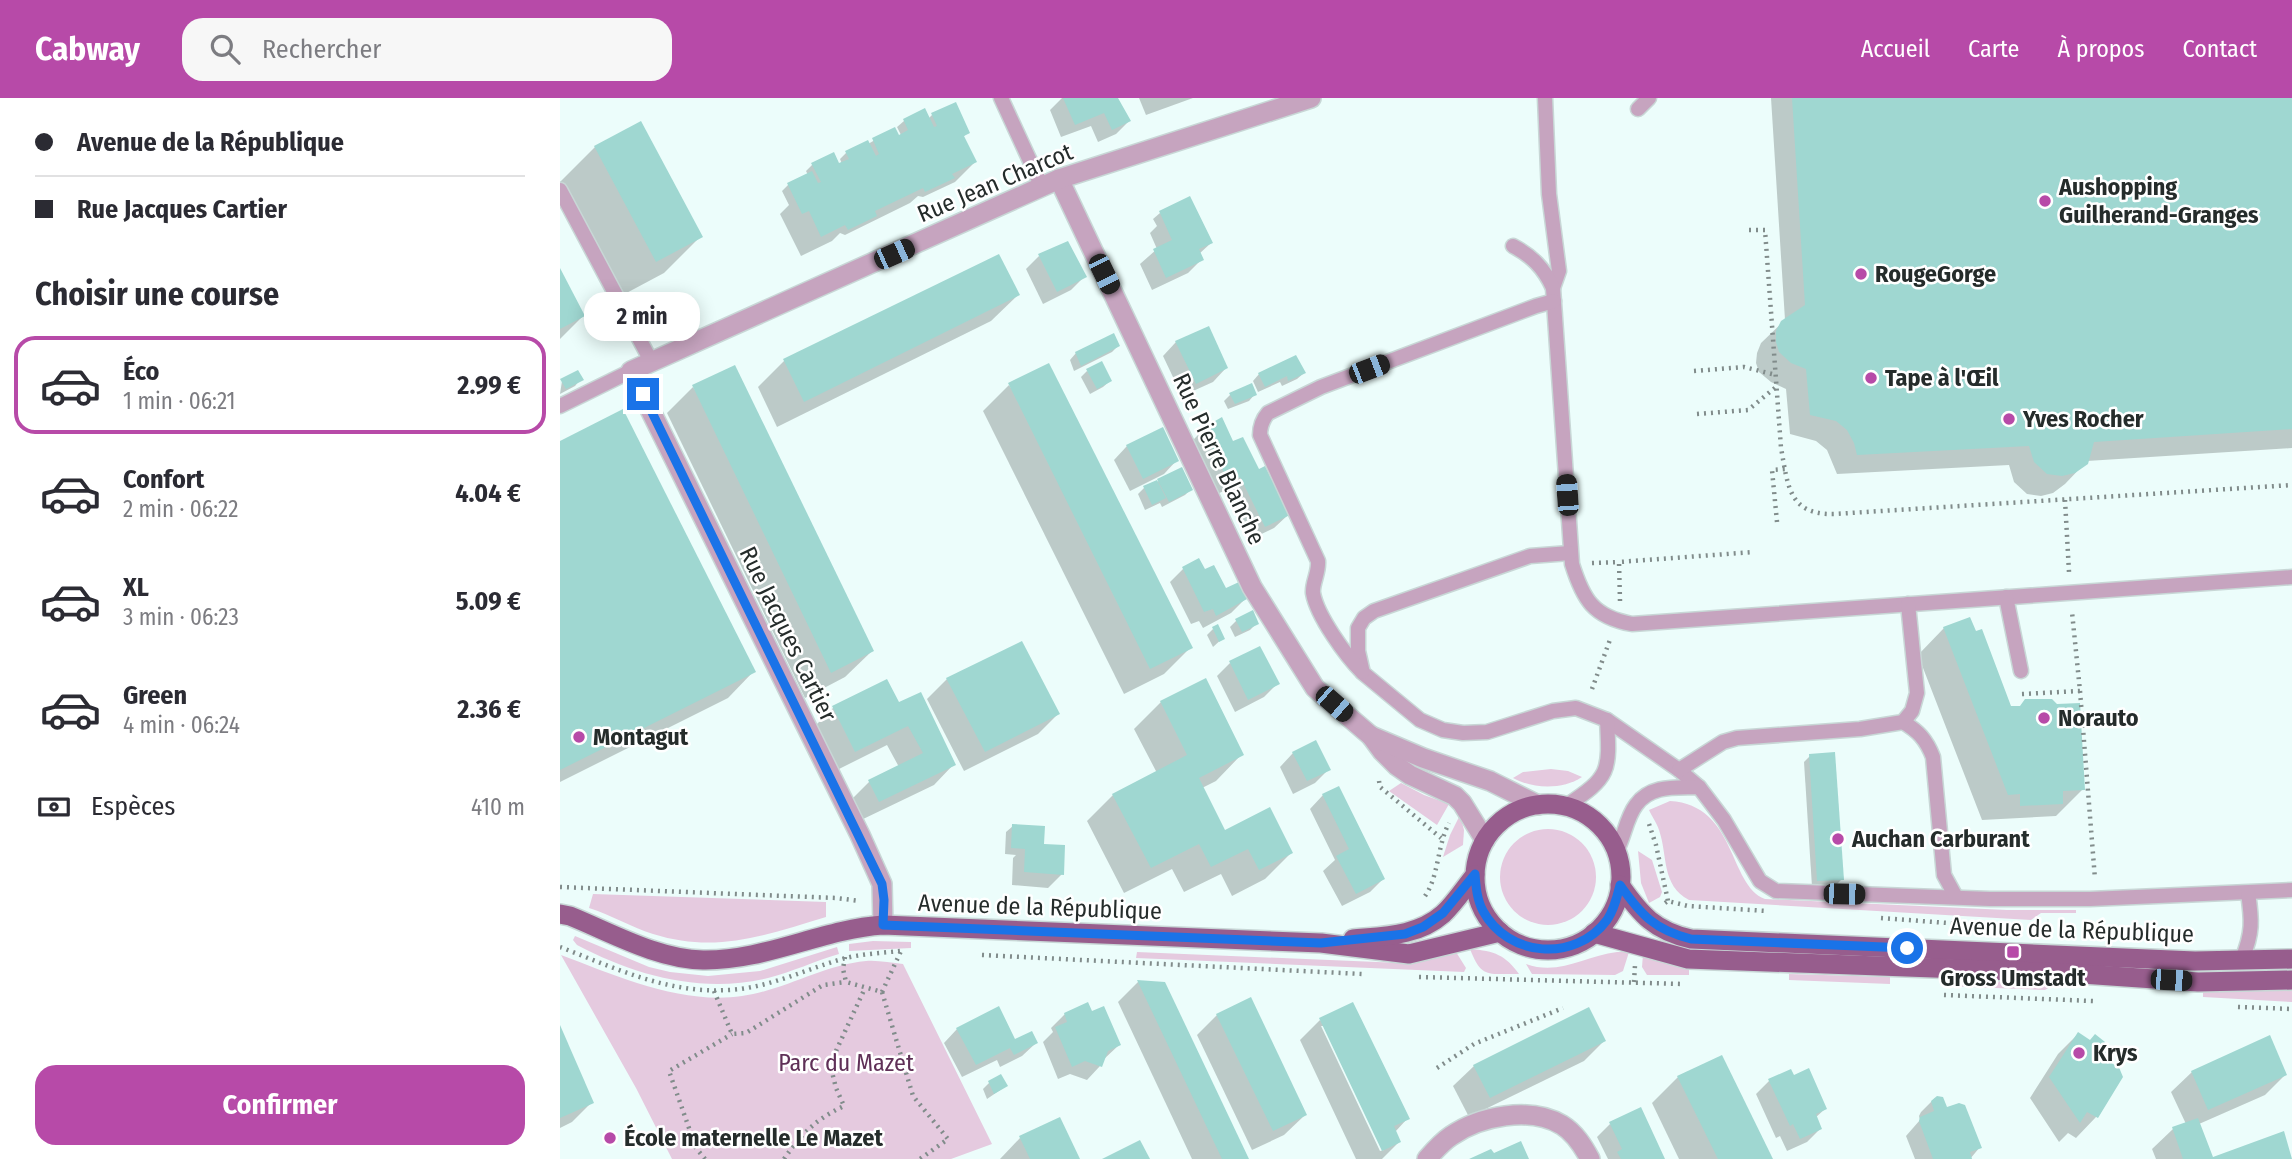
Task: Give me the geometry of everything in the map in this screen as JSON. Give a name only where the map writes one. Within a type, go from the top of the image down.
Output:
[{"type":"main road","points":[[1538,805],[1566,806],[1597,823],[1612,841],[1620,868],[1620,885],[1616,903],[1607,920],[1594,933],[1569,947],[1540,950],[1512,941],[1500,932],[1484,912],[1475,874],[1477,862],[1485,840],[1508,816],[1538,805]]},
{"type":"main road","name":"Avenue de la République","points":[[1321,943],[1405,934],[1423,927],[1443,913],[1475,874]]},
{"type":"main road","name":"Avenue de la République","points":[[1620,885],[1649,921],[1671,934],[1691,939],[2170,960],[2292,959]]},
{"type":"main road","name":"Avenue de la République","points":[[560,914],[645,947],[701,960],[741,957],[862,926],[883,925],[1321,943],[1409,954],[1500,932]]},
{"type":"main road","name":"Avenue de la République","points":[[1594,933],[1688,959],[2067,973],[2198,982],[2292,980]]},
{"type":"street","name":"Rue Jean Charcot","points":[[631,371],[1051,183],[1311,98]]},
{"type":"street","name":"Rue Pierre Blanche","points":[[1051,183],[1252,587],[1315,688],[1371,736],[1381,751],[1397,765],[1410,775],[1455,796],[1485,840]]},
{"type":"street","name":"Rue Jacques Cartier","points":[[631,371],[871,859],[882,884],[883,925]]},
{"type":"street","name":"Rue Pierre Blanche","points":[[1371,736],[1423,758],[1490,781],[1538,805]]},
{"type":"street","points":[[1427,1159],[1450,1136],[1465,1129],[1491,1119],[1528,1116],[1561,1124],[1583,1144],[1590,1159]]},
{"type":"lane","points":[[1001,98],[1051,183]]},
{"type":"lane","points":[[1545,98],[1549,194],[1559,271],[1554,295],[1570,552],[1577,581],[1585,598],[1597,612],[1632,624],[2292,577]]},
{"type":"lane","points":[[560,190],[651,361]]},
{"type":"lane","points":[[1513,246],[1537,262],[1546,273],[1554,295]]},
{"type":"lane","points":[[1554,295],[1536,306],[1321,387],[1268,413],[1260,427],[1260,435],[1318,561],[1313,592],[1316,602],[1348,658],[1420,720],[1443,730],[1463,733],[1487,732],[1553,711],[1576,708],[1607,720],[1679,770],[1699,788],[1724,820],[1760,881],[1776,891],[2090,899],[2292,890]]},
{"type":"lane","points":[[560,406],[631,371]]},
{"type":"lane","points":[[1363,673],[1358,651],[1358,628],[1364,618],[1374,611],[1530,556],[1570,552]]},
{"type":"lane","points":[[2006,597],[2021,671]]},
{"type":"lane","points":[[1903,722],[1912,711],[1917,693],[1908,604]]},
{"type":"lane","points":[[1566,806],[1601,780],[1609,758],[1607,720]]},
{"type":"lane","points":[[1679,770],[1723,742],[1737,738],[1860,729],[1903,722],[1917,730],[1928,743],[1933,757],[1944,874],[1956,897]]},
{"type":"lane","points":[[1616,852],[1635,805],[1646,795],[1660,788],[1699,788]]},
{"type":"lane","points":[[2242,959],[2250,942],[2252,924],[2248,893]]},
{"type":"path","points":[[1749,230],[1765,230],[1785,469],[1795,500],[1817,515],[2292,485]]},
{"type":"path","points":[[1694,370],[1744,367],[1776,375]]},
{"type":"path","points":[[1697,414],[1748,410],[1777,387]]},
{"type":"path","points":[[1777,522],[1772,471],[1785,469]]},
{"type":"path","points":[[2065,500],[2069,572]]},
{"type":"path","points":[[1590,563],[1754,552]]},
{"type":"path","points":[[1619,562],[1620,602]]},
{"type":"path","points":[[2072,608],[2096,886]]},
{"type":"path","points":[[1592,689],[1612,635]]},
{"type":"path","points":[[2022,694],[2080,691]]},
{"type":"path","points":[[1644,815],[1653,832],[1668,901],[1688,906],[1780,911]]},
{"type":"path","points":[[1432,886],[1441,839],[1450,819]]},
{"type":"path","points":[[1874,918],[2007,927]]},
{"type":"path","points":[[843,946],[846,982]]},
{"type":"path","points":[[560,947],[639,978],[667,985],[713,990],[766,984],[845,958],[912,951]]},
{"type":"path","points":[[901,951],[882,992],[913,1096],[948,1139],[920,1159]]},
{"type":"path","points":[[975,955],[1368,974]]},
{"type":"path","points":[[1409,976],[1688,984]]},
{"type":"path","points":[[705,1159],[696,1148],[670,1071],[732,1034],[746,1033],[823,985],[846,982],[882,992]]},
{"type":"path","points":[[784,1159],[821,1116],[844,1106],[830,1064],[864,988]]},
{"type":"path","points":[[713,990],[732,1034]]},
{"type":"path","points":[[1934,994],[2105,1001]]},
{"type":"path","points":[[2225,1006],[2292,1009]]},
{"type":"path","points":[[1437,1068],[1474,1044],[1563,1008]]},
{"type":"green space","points":[[1551,769],[1568,771],[1582,777],[1557,786],[1538,786],[1513,778],[1523,772]]},
{"type":"green space","points":[[1401,783],[1449,804],[1437,825],[1389,791]]},
{"type":"green space","points":[[1670,801],[1692,806],[1708,816],[1720,830],[1744,878],[1753,891],[1765,899],[2007,910],[2076,910],[2076,913],[2041,913],[2031,920],[1689,900],[1680,894],[1670,878],[1659,830],[1649,810]]},
{"type":"green space","points":[[1460,815],[1464,830],[1463,845],[1443,857],[1450,835]]},
{"type":"green space","points":[[1548,829],[1566,833],[1582,843],[1592,859],[1596,877],[1592,895],[1582,911],[1566,921],[1548,925],[1530,921],[1514,911],[1504,895],[1500,877],[1504,859],[1514,843],[1530,833]]},
{"type":"green space","points":[[1638,851],[1652,860],[1662,892],[1660,897],[1649,903],[1641,883]]},
{"type":"green space","points":[[593,894],[826,902],[826,917],[741,940],[676,940],[653,934],[589,908]]},
{"type":"green space","points":[[575,936],[649,967],[708,976],[760,971],[837,947],[839,954],[768,978],[719,984],[694,983],[646,973],[599,956],[577,945],[573,940]]},
{"type":"green space","points":[[873,941],[911,942],[911,948],[849,951],[849,944]]},
{"type":"green space","points":[[1470,949],[1499,955],[1519,974],[1488,973],[1478,966]]},
{"type":"green space","points":[[1137,952],[1401,963],[1438,958],[1456,952],[1466,968],[1464,972],[1136,958]]},
{"type":"green space","points":[[1617,952],[1629,952],[1623,971],[1615,975],[1532,974],[1526,964],[1561,967]]},
{"type":"green space","points":[[1643,954],[1671,965],[1689,968],[1689,975],[1647,975],[1642,967]]},
{"type":"green space","name":"Parc du Mazet","points":[[561,955],[650,987],[673,993],[719,998],[773,989],[850,963],[871,961],[903,964],[992,1144],[951,1159],[672,1159],[636,1088]]},
{"type":"green space","points":[[2103,965],[2234,970],[2292,967],[2292,973],[2245,975],[2103,970]]},
{"type":"green space","points":[[1789,974],[1890,977],[1890,984],[1789,980]]},
{"type":"green space","points":[[1945,979],[2055,984],[2045,990],[1944,986]]},
{"type":"green space","points":[[2292,989],[2292,1002],[2203,997],[2203,990],[2238,992]]},
{"type":"building","points":[[1063,98],[1118,98],[1131,121],[1112,130],[1104,113],[1075,125]]},
{"type":"building","name":"Aushopping Guilherand-Granges","points":[[1792,98],[2292,98],[2292,429],[2094,442],[2088,464],[2075,473],[2062,476],[2047,474],[2034,462],[2029,446],[1857,455],[1847,430],[1836,421],[1810,415],[1806,369],[1791,363],[1779,352],[1776,342],[1776,331],[1781,321],[1805,305]]},
{"type":"building","points":[[956,102],[970,133],[964,136],[977,162],[952,174],[955,178],[925,192],[923,188],[875,211],[877,216],[848,230],[845,225],[821,237],[809,211],[802,214],[787,183],[812,171],[818,183],[821,182],[811,163],[834,152],[839,163],[849,159],[845,151],[868,140],[876,156],[879,154],[872,138],[895,127],[899,135],[908,130],[903,119],[925,108],[934,127],[937,126],[931,113]]},
{"type":"building","points":[[641,121],[703,237],[656,262],[594,146]]},
{"type":"building","points":[[1190,196],[1213,243],[1199,249],[1204,260],[1166,278],[1153,249],[1172,240],[1159,211]]},
{"type":"building","points":[[1068,241],[1087,277],[1057,292],[1038,254]]},
{"type":"building","points":[[999,254],[1020,295],[804,402],[783,359]]},
{"type":"building","points":[[560,268],[585,316],[560,329]]},
{"type":"building","points":[[1209,326],[1228,368],[1196,384],[1175,341]]},
{"type":"building","points":[[1114,333],[1120,346],[1081,366],[1075,352]]},
{"type":"building","points":[[1296,355],[1306,373],[1288,381],[1287,376],[1265,387],[1258,373]]},
{"type":"building","points":[[1102,361],[1112,381],[1097,389],[1086,369]]},
{"type":"building","points":[[1049,363],[1193,648],[1150,669],[1008,383]]},
{"type":"building","points":[[735,365],[874,651],[831,673],[692,385]]},
{"type":"building","points":[[578,370],[584,380],[566,389],[560,379]]},
{"type":"building","points":[[1252,383],[1257,395],[1235,404],[1229,393]]},
{"type":"building","points":[[623,409],[756,672],[560,770],[560,441]]},
{"type":"building","points":[[1222,417],[1233,441],[1243,437],[1259,469],[1265,466],[1290,515],[1265,527],[1240,477],[1229,483],[1203,428]]},
{"type":"building","points":[[1163,427],[1179,461],[1143,479],[1126,445]]},
{"type":"building","points":[[1182,467],[1193,490],[1169,502],[1157,479]]},
{"type":"building","points":[[1157,480],[1166,498],[1152,505],[1143,486]]},
{"type":"building","points":[[1199,558],[1205,569],[1214,565],[1226,588],[1239,582],[1247,599],[1216,616],[1213,609],[1204,612],[1182,567]]},
{"type":"building","points":[[1253,610],[1259,624],[1242,632],[1235,619]]},
{"type":"building","points":[[1970,617],[1976,631],[1982,629],[2011,706],[2020,706],[2025,699],[2052,699],[2057,704],[2080,703],[2085,790],[2063,791],[2063,804],[2020,806],[2020,794],[2008,795],[1943,627]]},
{"type":"building","points":[[1218,624],[1225,639],[1219,642],[1212,627]]},
{"type":"building","points":[[1022,641],[1060,714],[985,752],[946,678]]},
{"type":"building","points":[[1260,646],[1280,684],[1248,700],[1229,661]]},
{"type":"building","points":[[1206,678],[1244,755],[1199,778],[1225,830],[1270,807],[1293,853],[1259,870],[1248,849],[1211,867],[1199,844],[1151,868],[1112,794],[1187,755],[1160,701]]},
{"type":"building","points":[[887,679],[899,702],[921,692],[956,765],[879,802],[868,780],[923,753],[908,726],[855,752],[832,706]]},
{"type":"building","points":[[1316,740],[1331,770],[1307,781],[1292,752]]},
{"type":"building","points":[[1835,752],[1844,880],[1817,881],[1809,754]]},
{"type":"building","points":[[1339,786],[1385,879],[1356,894],[1336,856],[1349,849],[1322,794]]},
{"type":"building","points":[[1012,824],[1045,826],[1044,844],[1065,845],[1064,875],[1024,872],[1025,849],[1011,848]]},
{"type":"building","points":[[1137,980],[1165,982],[1249,1159],[1222,1159]]},
{"type":"building","points":[[1251,997],[1307,1115],[1273,1131],[1216,1014]]},
{"type":"building","points":[[1088,1002],[1092,1011],[1104,1006],[1121,1045],[1108,1051],[1102,1067],[1085,1061],[1072,1067],[1055,1027],[1067,1022],[1064,1013]]},
{"type":"building","points":[[1353,1002],[1410,1119],[1394,1126],[1401,1142],[1382,1151],[1319,1018]]},
{"type":"building","points":[[999,1006],[1015,1039],[1032,1031],[1038,1043],[1014,1055],[1010,1048],[976,1065],[956,1028]]},
{"type":"building","points":[[1589,1007],[1606,1041],[1490,1098],[1473,1065]]},
{"type":"building","points":[[560,1025],[594,1103],[560,1118]]},
{"type":"building","points":[[2078,1032],[2090,1040],[2095,1034],[2105,1042],[2101,1048],[2106,1052],[2103,1057],[2118,1065],[2123,1077],[2098,1118],[2087,1112],[2080,1123],[2049,1077]]},
{"type":"building","points":[[2270,1035],[2287,1075],[2208,1110],[2191,1071]]},
{"type":"building","points":[[1722,1055],[1773,1159],[1718,1159],[1677,1076]]},
{"type":"building","points":[[1809,1068],[1827,1109],[1816,1114],[1822,1129],[1800,1139],[1793,1124],[1790,1126],[1768,1079],[1791,1069],[1794,1075]]},
{"type":"building","points":[[1001,1074],[1008,1086],[994,1094],[988,1081]]},
{"type":"building","points":[[1937,1096],[1943,1097],[1947,1107],[1959,1103],[1965,1105],[1982,1148],[1970,1152],[1972,1159],[1933,1159],[1919,1121],[1920,1117],[1934,1111],[1931,1101]]},
{"type":"building","points":[[1641,1107],[1665,1159],[1621,1159],[1617,1152],[1622,1149],[1609,1122]]},
{"type":"building","points":[[1060,1117],[1080,1159],[1030,1159],[1019,1136]]},
{"type":"building","points":[[2198,1118],[2213,1157],[2284,1131],[2292,1159],[2183,1159],[2172,1127]]},
{"type":"building","points":[[1140,1140],[1150,1159],[1102,1159]]},
{"type":"building","points":[[1521,1141],[1529,1159],[1469,1159],[1491,1149],[1494,1153]]},
{"type":"place","name":"Aushopping Guilherand-Granges","points":[[2045,201]]},
{"type":"place","name":"RougeGorge","points":[[1861,274]]},
{"type":"place","name":"Tape à l'Œil","points":[[1871,378]]},
{"type":"place","name":"Yves Rocher","points":[[2009,419]]},
{"type":"place","name":"Norauto","points":[[2044,718]]},
{"type":"place","name":"Montagut","points":[[579,737]]},
{"type":"place","name":"Auchan Carburant","points":[[1838,839]]},
{"type":"place","name":"Gross Umstadt","points":[[2013,952]]},
{"type":"place","name":"Krys","points":[[2079,1053]]},
{"type":"place","name":"École maternelle Le Mazet","points":[[610,1138]]},
{"type":"route","points":[[643,394],[860,835],[882,884],[883,925],[1321,943],[1405,934],[1423,927],[1443,913],[1475,874],[1479,900],[1491,923],[1512,941],[1540,950],[1569,947],[1594,933],[1607,920],[1616,903],[1620,885],[1649,921],[1671,934],[1691,939],[1907,948]]}]
